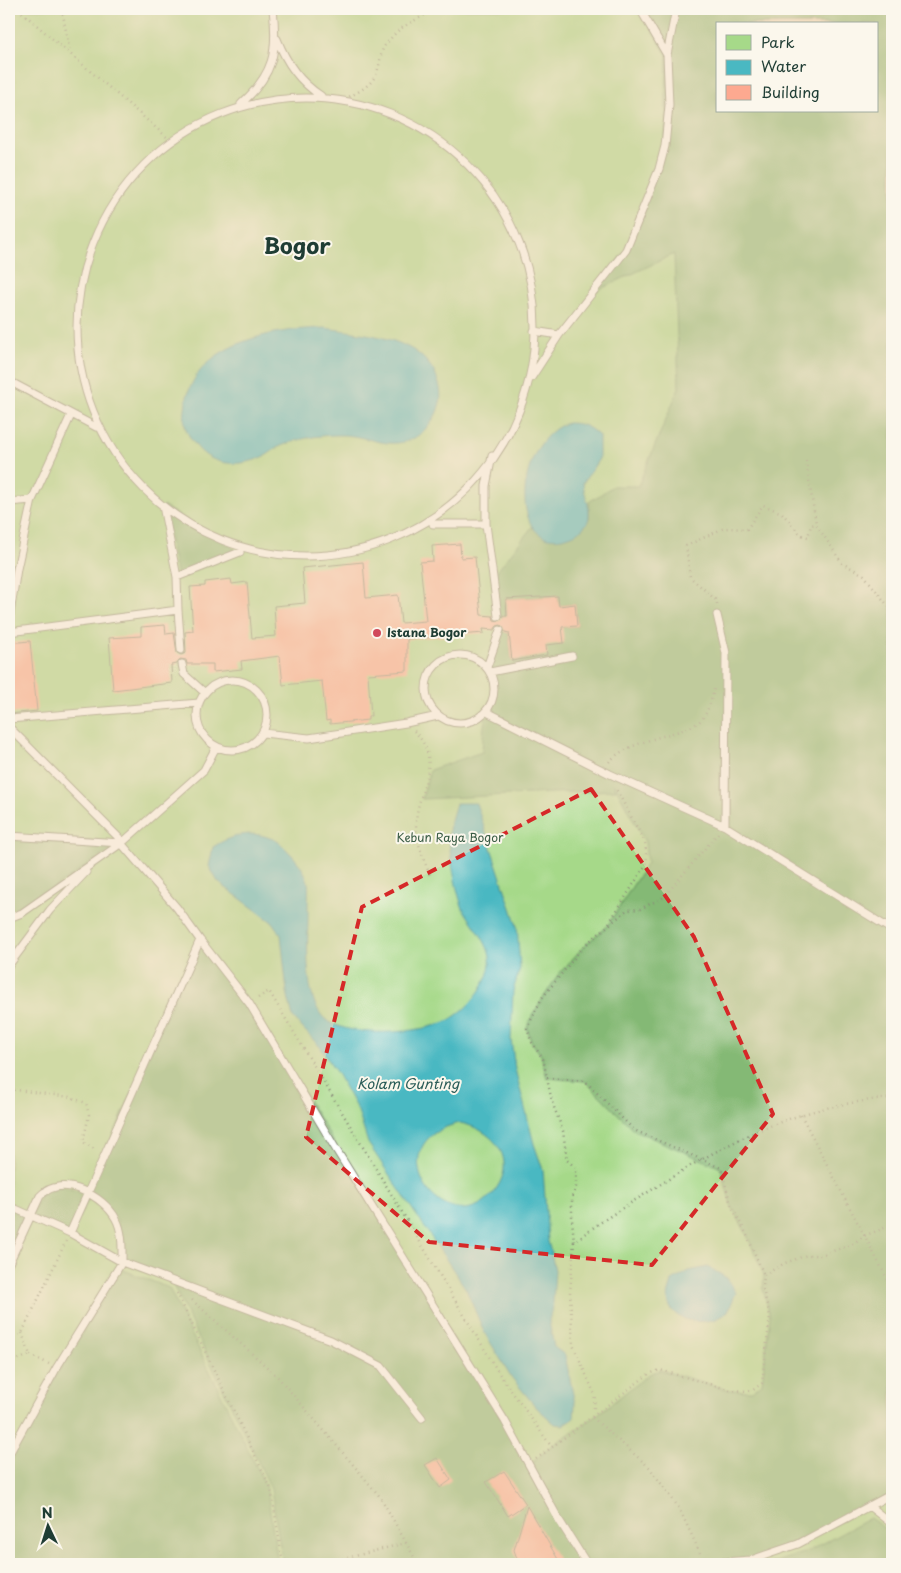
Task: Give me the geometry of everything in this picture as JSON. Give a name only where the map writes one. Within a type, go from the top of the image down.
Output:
[{"type":"lane","points":[[240,106],[266,76],[274,57],[276,38],[273,9]]},
{"type":"lane","points":[[640,9],[667,55]]},
{"type":"lane","points":[[9,381],[96,427],[163,506],[240,552],[297,558],[366,552],[409,539],[433,524],[472,482],[493,453],[530,380],[559,335],[626,250],[659,170],[665,146],[670,105],[667,55],[676,9]]},
{"type":"lane","points":[[276,38],[293,72],[306,86],[322,97]]},
{"type":"lane","points":[[96,427],[79,350],[78,307],[84,266],[102,219],[132,179],[169,139],[198,121],[268,98],[322,97],[344,99],[375,107],[411,121],[443,141],[474,168],[496,196],[514,230],[527,272],[534,327],[530,380]]},
{"type":"lane","points":[[534,327],[559,335]]},
{"type":"lane","points":[[9,620],[16,569],[32,500],[71,415]]},
{"type":"lane","points":[[493,453],[486,486],[486,524],[498,616]]},
{"type":"lane","points":[[9,502],[32,500]]},
{"type":"lane","points":[[163,506],[177,577],[181,650]]},
{"type":"lane","points":[[433,524],[486,524]]},
{"type":"lane","points":[[177,577],[240,552]]},
{"type":"lane","points":[[9,632],[178,610]]},
{"type":"lane","points":[[717,615],[726,653],[725,826]]},
{"type":"lane","points":[[500,630],[489,669],[495,692],[487,712],[476,720],[463,724],[449,722],[438,716],[430,707],[425,685],[429,674],[445,658],[462,655],[478,660],[489,669],[572,656]]},
{"type":"lane","points":[[182,664],[184,674],[205,693]]},
{"type":"lane","points":[[236,680],[248,683],[258,690],[264,700],[268,717],[263,733],[254,744],[240,750],[226,750],[216,747],[200,731],[197,712],[199,703],[205,693],[214,685],[236,680]]},
{"type":"lane","points":[[9,719],[199,703]]},
{"type":"lane","points":[[487,712],[610,774],[725,826],[892,930]]},
{"type":"lane","points":[[263,733],[309,738],[406,723],[438,716]]},
{"type":"lane","points":[[9,728],[122,842],[177,908],[249,1003],[337,1151],[505,1421],[559,1520],[587,1564]]},
{"type":"lane","points":[[9,918],[22,913],[122,842],[204,770],[216,747]]},
{"type":"lane","points":[[9,836],[122,842]]},
{"type":"lane","points":[[9,965],[50,910],[99,859]]},
{"type":"lane","points":[[70,1233],[106,1156],[200,940]]},
{"type":"lane","points":[[9,1263],[40,1196],[50,1188],[70,1186],[88,1194],[110,1210],[117,1220],[121,1237],[122,1262],[57,1367],[9,1454]]},
{"type":"lane","points":[[9,1206],[70,1233],[122,1262],[330,1340],[381,1366],[422,1418]]},
{"type":"lane","points":[[697,1564],[751,1560],[798,1544],[892,1494]]},
{"type":"lane","points":[[869,1506],[892,1524]]},
{"type":"path","points":[[18,9],[169,139]]},
{"type":"path","points":[[62,9],[70,54]]},
{"type":"path","points":[[344,99],[372,82],[378,70],[385,45],[398,30],[410,21],[434,9]]},
{"type":"path","points":[[806,461],[816,524],[842,563],[864,575],[892,610]]},
{"type":"path","points":[[717,615],[717,600],[690,577],[686,546],[724,528],[747,529],[763,505],[782,512],[801,535],[808,538],[811,525],[816,524]]},
{"type":"path","points":[[608,925],[647,863],[644,842],[610,774],[608,763],[616,754],[658,736],[686,729],[702,719],[714,691],[715,682]]},
{"type":"path","points":[[406,723],[425,744],[429,758],[429,770],[420,798],[416,823],[418,842],[430,876]]},
{"type":"path","points":[[593,1418],[595,1394],[573,1345],[570,1293],[574,1242],[572,1197],[576,1187],[576,1168],[567,1160],[563,1131],[552,1102],[543,1059],[530,1040],[527,1028],[533,1014],[558,975],[584,946],[628,910],[640,909],[664,897],[725,826]]},
{"type":"path","points":[[249,1003],[269,991],[500,1375],[551,1446]]},
{"type":"path","points":[[529,1465],[551,1446],[593,1418],[649,1374],[660,1370],[730,1390],[752,1390],[762,1383],[770,1316],[763,1289],[764,1275],[731,1205],[721,1168],[634,1130],[585,1081],[547,1078]]},
{"type":"path","points":[[9,1089],[70,1097],[86,1103],[89,1115],[83,1142],[106,1156]]},
{"type":"path","points":[[574,1242],[598,1223],[700,1158],[752,1133],[830,1106],[892,1099]]},
{"type":"path","points":[[801,1115],[892,1288]]},
{"type":"path","points":[[764,1275],[784,1263],[807,1255],[821,1255],[851,1245],[864,1236],[892,1225]]},
{"type":"path","points":[[9,1338],[22,1333],[70,1233]]},
{"type":"path","points":[[171,1281],[277,1376],[381,1498],[418,1564]]},
{"type":"path","points":[[171,1281],[266,1478],[270,1489],[282,1564]]},
{"type":"path","points":[[22,1333],[30,1355]]},
{"type":"path","points":[[9,1363],[30,1355],[57,1367]]},
{"type":"path","points":[[593,1418],[648,1466],[679,1508],[699,1548],[702,1564]]},
{"type":"path","points":[[323,1564],[407,1542]]},
{"type":"highlighted area","points":[[591,789],[694,937],[773,1114],[652,1265],[429,1242],[306,1137],[362,907]]},
{"type":"green space","name":"Kebun Raya Bogor","points":[[9,9],[892,9],[892,1564],[9,1564]]},
{"type":"green space","points":[[640,9],[892,9],[892,1494],[798,1544],[751,1560],[702,1564],[283,1564],[271,1489],[171,1281],[122,1262],[117,1220],[91,1195],[70,1233],[31,1216],[40,1196],[60,1186],[87,1194],[200,940],[249,1003],[530,1465],[551,1446],[593,1418],[649,1374],[660,1370],[730,1390],[752,1391],[762,1383],[770,1316],[763,1289],[764,1275],[746,1233],[731,1205],[721,1168],[634,1130],[585,1081],[547,1078],[541,1055],[531,1041],[527,1028],[533,1014],[558,975],[584,946],[608,925],[647,863],[645,842],[614,784],[616,790],[422,799],[430,770],[482,752],[483,732],[495,685],[487,667],[500,630],[509,633],[512,661],[526,660],[527,657],[546,645],[562,627],[577,626],[575,604],[559,606],[558,596],[506,599],[507,617],[498,616],[494,575],[532,527],[549,538],[589,519],[589,502],[613,486],[638,486],[679,388],[674,254],[592,293],[626,250],[665,146],[667,55]]},
{"type":"green space","points":[[163,506],[240,552],[177,577]]},
{"type":"green space","points":[[9,836],[121,843],[9,918]]},
{"type":"green space","points":[[9,1206],[31,1216],[9,1263]]},
{"type":"green space","points":[[121,1269],[169,1288],[263,1480],[267,1491],[278,1564],[9,1564],[9,1461],[58,1372]]},
{"type":"green space","points":[[870,1518],[892,1534],[892,1564],[769,1564],[807,1552]]},
{"type":"water","points":[[325,328],[357,332],[390,340],[406,346],[430,366],[438,381],[441,394],[437,411],[432,421],[424,430],[415,438],[393,443],[344,435],[311,437],[281,446],[256,460],[238,463],[219,462],[204,454],[197,447],[186,429],[184,415],[191,387],[202,369],[218,355],[237,344],[282,332]]},
{"type":"water","points":[[567,423],[584,426],[599,436],[599,459],[583,483],[589,507],[589,519],[580,530],[572,535],[551,538],[536,531],[528,516],[525,496],[528,474],[536,452],[549,434]]},
{"type":"water","name":"Kolam Gunting","points":[[456,803],[476,803],[517,926],[520,968],[513,991],[511,1039],[515,1069],[534,1144],[543,1170],[548,1241],[555,1270],[553,1303],[549,1321],[554,1347],[565,1355],[575,1404],[574,1418],[563,1425],[555,1424],[536,1407],[512,1378],[484,1332],[466,1289],[368,1143],[358,1111],[338,1075],[321,1048],[293,1018],[287,992],[281,935],[272,922],[218,882],[209,866],[213,847],[227,839],[255,834],[280,843],[300,865],[308,882],[309,978],[316,1005],[322,1016],[332,1024],[364,1032],[403,1031],[437,1025],[449,1020],[470,1004],[485,981],[490,964],[490,957],[485,943],[461,904],[453,872],[449,833]],"holes":[[[460,1123],[472,1126],[491,1138],[498,1147],[503,1156],[502,1178],[496,1189],[477,1206],[458,1209],[440,1202],[426,1188],[419,1169],[421,1150],[433,1134]]]},
{"type":"water","points":[[708,1267],[727,1278],[736,1293],[729,1309],[713,1320],[692,1321],[683,1318],[675,1313],[670,1306],[668,1295],[672,1281],[689,1271]]},
{"type":"building","name":"Istana Bogor","points":[[460,544],[461,558],[475,557],[481,615],[493,616],[494,620],[499,621],[503,616],[507,616],[506,599],[558,596],[559,606],[575,604],[577,626],[562,627],[564,643],[546,645],[547,655],[512,661],[509,633],[505,632],[501,625],[497,626],[494,630],[483,629],[484,633],[407,639],[407,671],[368,674],[371,716],[368,716],[368,720],[330,724],[330,720],[326,721],[322,681],[283,685],[280,656],[241,661],[242,669],[213,672],[213,664],[187,664],[186,660],[180,659],[177,664],[171,665],[172,683],[113,690],[109,638],[141,636],[141,627],[165,625],[166,634],[174,633],[177,653],[181,655],[186,653],[185,632],[193,631],[190,587],[205,586],[205,582],[231,579],[232,584],[247,582],[252,638],[276,636],[274,606],[305,603],[302,568],[363,562],[366,598],[398,595],[401,623],[426,621],[420,562],[433,561],[432,546]]},
{"type":"building","points":[[30,641],[37,711],[9,714],[9,643]]},
{"type":"building","points":[[437,1458],[451,1480],[440,1488],[425,1465]]},
{"type":"building","points":[[504,1471],[526,1504],[508,1516],[486,1482]]},
{"type":"building","points":[[527,1506],[559,1561],[519,1564],[514,1550]]},
{"type":"place","name":"Istana Bogor","points":[[377,633]]},
{"type":"district","name":"Bogor","points":[[297,246]]}]
